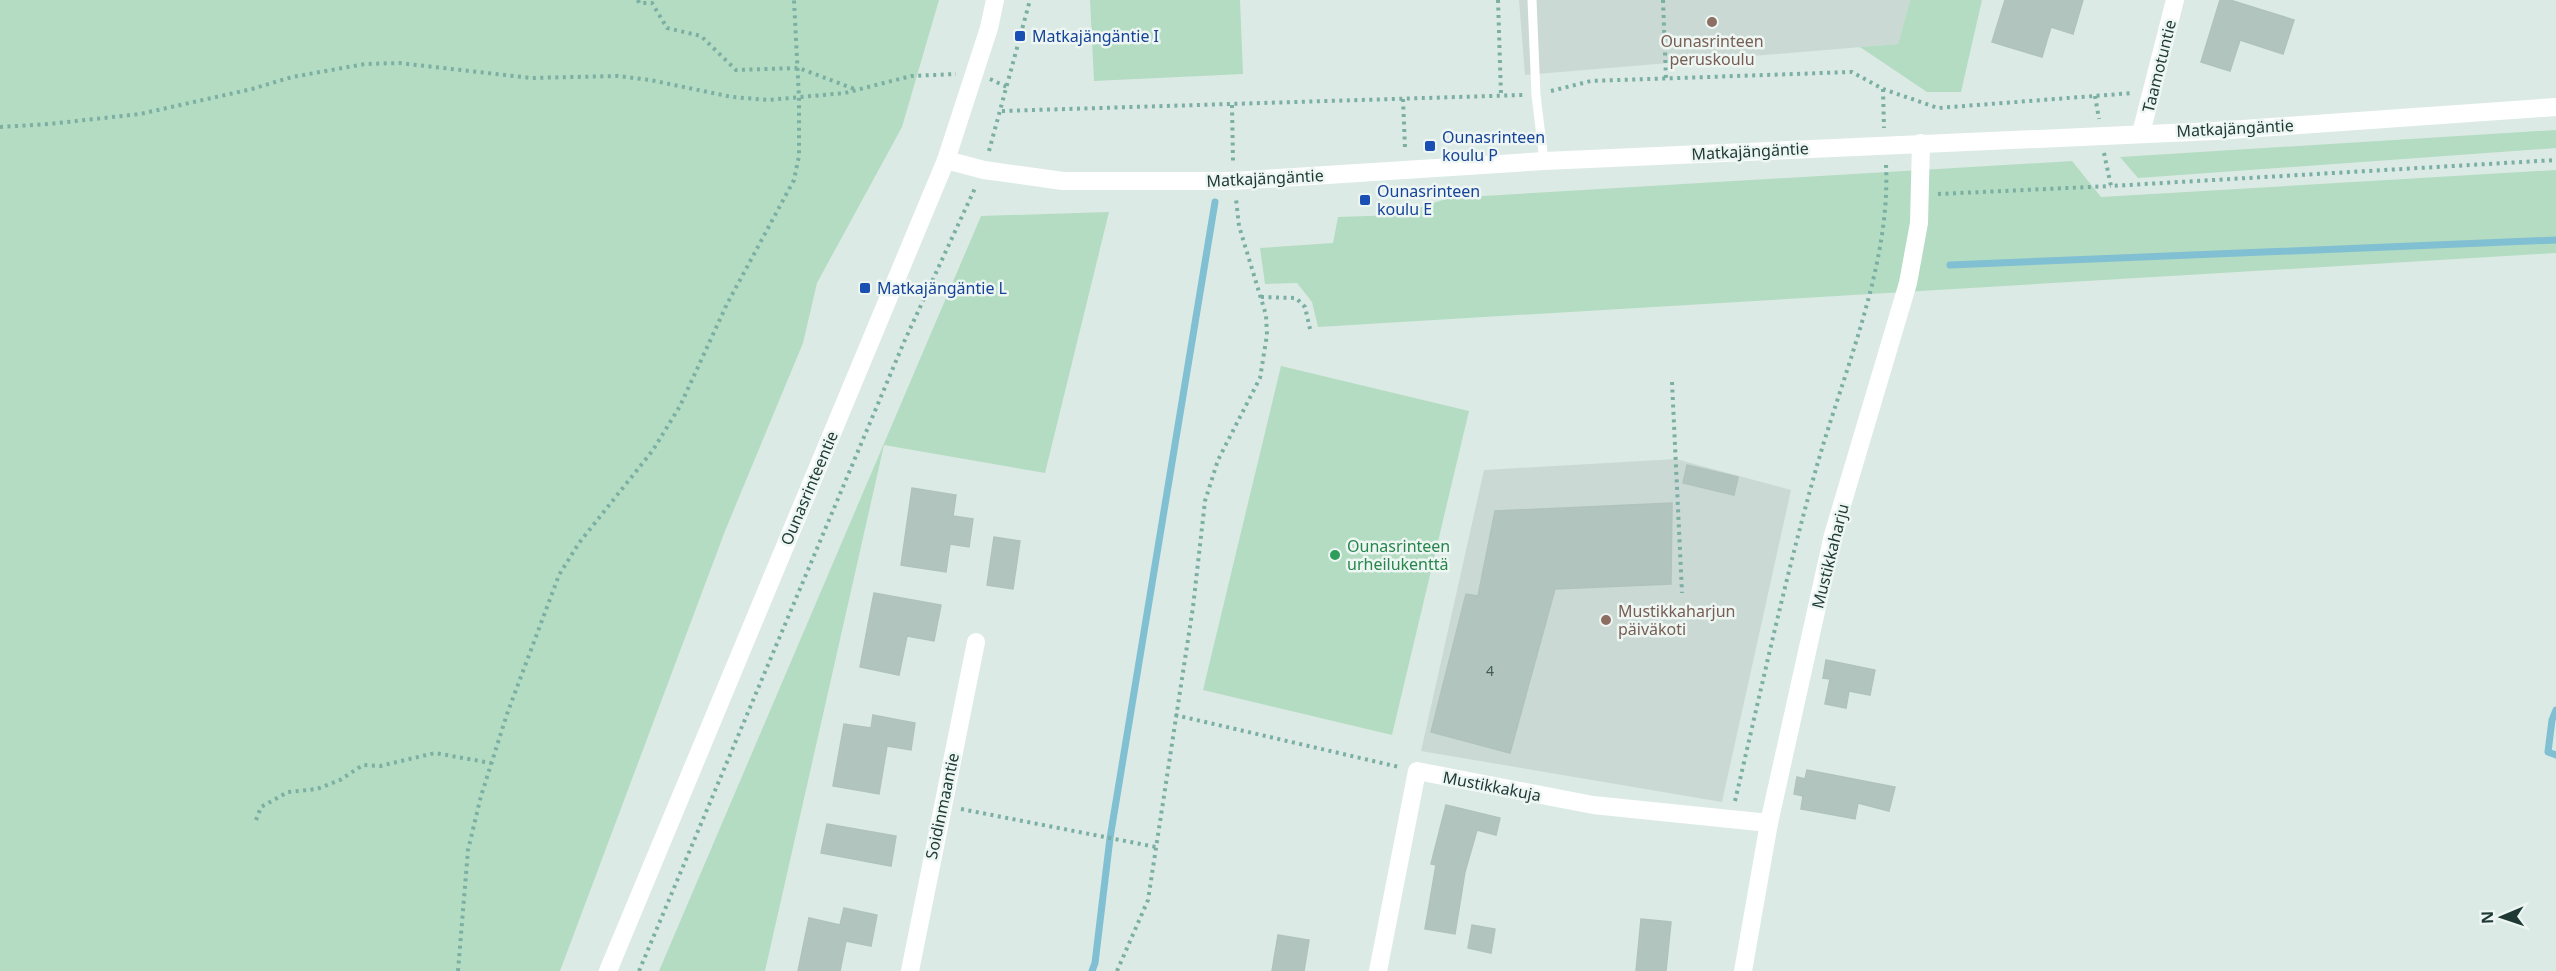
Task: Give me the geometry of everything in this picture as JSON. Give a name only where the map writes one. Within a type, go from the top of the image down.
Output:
[{"type":"street","name":"Ounasrinteentie","points":[[608,971],[946,160],[995,0]]},
{"type":"street","name":"Taamotuntie","points":[[2141,133],[2175,0]]},
{"type":"street","name":"Matkajängäntie","points":[[946,160],[984,170],[1063,181],[1233,180],[1544,161],[2215,131],[2556,107]]},
{"type":"street","name":"Mustikkaharju","points":[[1743,971],[1769,823],[1833,535],[1908,283],[1919,223],[1921,143]]},
{"type":"street","name":"Soidinmaantie","points":[[910,971],[976,642]]},
{"type":"street","name":"Mustikkakuja","points":[[1417,771],[1593,806],[1769,823]]},
{"type":"street","points":[[1378,971],[1417,771]]},
{"type":"lane","points":[[1532,0],[1536,95],[1544,161]]},
{"type":"path","points":[[638,0],[639,3],[652,3],[667,27],[701,36],[736,70],[799,68],[857,91]]},
{"type":"path","points":[[458,971],[468,850],[491,763],[534,637],[559,575],[579,543],[653,450],[681,406],[727,304],[794,180],[798,156],[799,68],[794,0]]},
{"type":"path","points":[[639,971],[904,342],[984,170],[1002,111],[1029,0]]},
{"type":"path","points":[[1498,0],[1501,95]]},
{"type":"path","points":[[1663,0],[1666,79]]},
{"type":"path","points":[[0,126],[96,120],[140,114],[331,69],[399,63],[531,78],[618,76],[650,80],[732,97],[768,100],[799,99],[857,91],[911,76],[946,73],[973,75]]},
{"type":"path","points":[[1731,821],[1815,474],[1866,309],[1887,198],[1883,89]]},
{"type":"path","points":[[2111,186],[2095,96],[2153,92]]},
{"type":"path","points":[[1403,99],[1405,148]]},
{"type":"path","points":[[1117,971],[1148,900],[1193,607],[1205,501],[1218,460],[1260,378],[1267,335],[1261,297],[1239,226],[1233,180],[1232,105]]},
{"type":"path","points":[[1920,195],[2556,160]]},
{"type":"path","points":[[1261,297],[1296,298],[1305,307],[1310,329]]},
{"type":"path","points":[[1672,382],[1682,593]]},
{"type":"path","points":[[1175,715],[1417,771]]},
{"type":"path","points":[[256,820],[261,807],[288,792],[317,789],[340,780],[363,765],[380,766],[435,753],[491,763]]},
{"type":"path","points":[[942,806],[1156,847]]},
{"type":"shaded area","name":"Ounasrinteen peruskoulu","points":[[1519,0],[1910,0],[1898,44],[1525,75]]},
{"type":"shaded area","name":"Mustikkaharjun päiväkoti","points":[[1676,459],[1791,490],[1722,802],[1421,751],[1484,470]]},
{"type":"green space","points":[[0,0],[939,0],[902,127],[817,283],[803,343],[725,531],[560,971],[0,971]]},
{"type":"green space","points":[[1090,0],[1240,0],[1243,74],[1094,81]]},
{"type":"green space","points":[[1910,0],[1982,0],[1961,92],[1927,92],[1860,47],[1898,44]]},
{"type":"green space","points":[[2556,130],[2556,148],[2138,178],[2120,157]]},
{"type":"green space","points":[[2072,161],[2101,197],[2556,170],[2556,253],[1318,327],[1312,302],[1297,283],[1265,284],[1260,248],[1333,243],[1338,217],[1396,215],[1449,198]]},
{"type":"green space","points":[[1109,212],[1045,473],[884,445],[765,971],[659,971],[981,216]]},
{"type":"green space","name":"Ounasrinteen urheilukenttä","points":[[1281,366],[1469,411],[1392,735],[1203,690]]},
{"type":"building","points":[[2005,0],[2083,0],[2073,34],[2051,27],[2042,57],[1992,42]]},
{"type":"building","points":[[2220,0],[2230,0],[2294,20],[2283,54],[2240,40],[2230,71],[2201,62]]},
{"type":"building","points":[[1687,465],[1738,477],[1734,495],[1683,483]]},
{"type":"building","points":[[912,488],[956,495],[953,516],[973,519],[969,547],[950,544],[946,572],[901,565]]},
{"type":"building","points":[[1672,503],[1671,584],[1555,589],[1510,753],[1431,732],[1466,594],[1478,596],[1495,511]]},
{"type":"building","points":[[994,537],[1020,541],[1013,589],[987,585]]},
{"type":"building","points":[[874,593],[941,605],[934,641],[907,636],[899,675],[860,667]]},
{"type":"building","points":[[1826,660],[1875,670],[1870,695],[1849,691],[1846,708],[1825,704],[1830,679],[1823,678]]},
{"type":"building","points":[[873,715],[915,723],[911,750],[887,746],[879,794],[833,786],[844,724],[871,728]]},
{"type":"building","points":[[1807,770],[1895,787],[1889,811],[1858,803],[1855,819],[1801,809],[1803,796],[1794,794],[1797,777],[1805,779]]},
{"type":"building","points":[[1446,805],[1500,818],[1496,835],[1477,830],[1465,872],[1455,934],[1425,929],[1436,865],[1431,864]]},
{"type":"building","points":[[827,824],[896,836],[891,866],[821,853]]},
{"type":"building","points":[[844,908],[877,915],[871,946],[846,941],[840,971],[798,971],[809,918],[840,925]]},
{"type":"building","points":[[1641,919],[1671,922],[1666,971],[1636,971]]},
{"type":"building","points":[[1472,925],[1495,929],[1491,953],[1468,948]]},
{"type":"building","points":[[1278,935],[1309,940],[1304,971],[1272,971]]},
{"type":"waterway","points":[[1092,971],[1095,963],[1110,838],[1215,202]]},
{"type":"waterway","points":[[1950,265],[2556,240]]},
{"type":"waterway","points":[[2556,710],[2552,720],[2548,752],[2556,755]]},
{"type":"place","name":"Ounasrinteen peruskoulu","points":[[1712,22]]},
{"type":"place","name":"Matkajängäntie I","points":[[1020,36]]},
{"type":"place","name":"Ounasrinteen koulu P","points":[[1430,146]]},
{"type":"place","name":"Ounasrinteen koulu E","points":[[1365,200]]},
{"type":"place","name":"Matkajängäntie L","points":[[865,288]]},
{"type":"place","name":"Ounasrinteen urheilukenttä","points":[[1335,555]]},
{"type":"place","name":"Mustikkaharjun päiväkoti","points":[[1606,620]]}]
